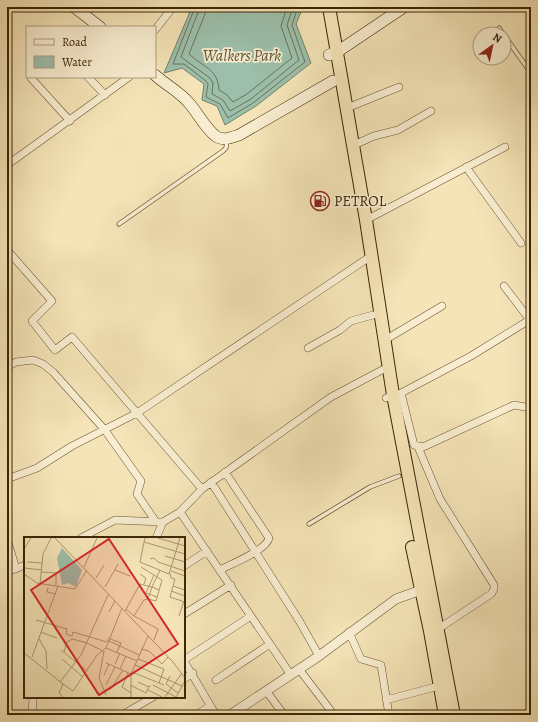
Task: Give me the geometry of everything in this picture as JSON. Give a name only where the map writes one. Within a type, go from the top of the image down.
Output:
[{"type":"highway","points":[[321,7],[347,108],[354,145],[366,220],[368,259],[374,316],[382,370],[393,395],[399,476],[422,574],[438,629],[454,715]]},
{"type":"highway","points":[[329,7],[334,81],[385,340],[422,574],[421,590],[445,715]]},
{"type":"main road","points":[[74,7],[99,26]]},
{"type":"main road","points":[[333,53],[404,7]]},
{"type":"main road","points":[[156,76],[189,102],[217,137],[227,139],[239,135],[334,81]]},
{"type":"street","points":[[156,29],[174,7]]},
{"type":"street","points":[[31,78],[70,121]]},
{"type":"street","points":[[89,78],[105,95]]},
{"type":"street","points":[[7,165],[128,78]]},
{"type":"street","points":[[347,108],[399,87]]},
{"type":"street","points":[[354,145],[374,136],[398,130],[431,111]]},
{"type":"street","points":[[366,220],[505,147]]},
{"type":"street","points":[[466,167],[521,243]]},
{"type":"street","points":[[7,250],[52,301],[32,321],[55,350],[72,337],[202,489]]},
{"type":"street","points":[[7,479],[38,468],[104,429],[137,413],[368,259]]},
{"type":"street","points":[[438,629],[491,594],[494,589],[494,585],[440,499],[418,447],[414,445],[393,395],[471,356],[531,319],[504,286]]},
{"type":"street","points":[[385,340],[442,306]]},
{"type":"street","points":[[308,348],[340,330],[351,321],[374,316]]},
{"type":"street","points":[[7,367],[12,363],[32,360],[43,364],[63,382],[90,415],[104,429],[141,481],[137,494],[160,522]]},
{"type":"street","points":[[83,537],[115,520],[160,522],[180,512],[202,489],[211,482],[331,397],[382,370]]},
{"type":"street","points":[[418,447],[423,447],[514,405],[531,408]]},
{"type":"street","points":[[220,570],[255,552],[267,543],[269,538],[225,472]]},
{"type":"street","points":[[211,482],[300,622],[319,656]]},
{"type":"street","points":[[180,512],[291,675]]},
{"type":"street","points":[[156,537],[160,522]]},
{"type":"street","points":[[7,540],[16,569]]},
{"type":"street","points":[[185,565],[207,551]]},
{"type":"street","points":[[7,572],[24,565]]},
{"type":"street","points":[[185,613],[231,585]]},
{"type":"street","points":[[232,714],[319,656],[349,632],[396,599],[421,590]]},
{"type":"street","points":[[185,659],[251,616]]},
{"type":"street","points":[[349,632],[361,659],[381,665],[388,715]]},
{"type":"street","points":[[216,680],[270,644]]},
{"type":"street","points":[[185,661],[216,715]]},
{"type":"street","points":[[299,669],[334,715]]},
{"type":"street","points":[[185,678],[193,673]]},
{"type":"street","points":[[386,700],[439,686]]},
{"type":"street","points":[[267,692],[284,715]]},
{"type":"street","points":[[32,715],[33,698]]},
{"type":"street","points":[[122,715],[151,698]]},
{"type":"street","points":[[196,715],[210,706]]},
{"type":"lane","points":[[512,46],[531,73]]},
{"type":"lane","points":[[119,224],[223,151],[226,148],[227,139]]},
{"type":"lane","points":[[309,524],[370,487],[399,476]]},
{"type":"water","name":"Walkers Park","points":[[192,7],[303,7],[296,24],[311,63],[256,106],[225,125],[217,106],[202,100],[204,84],[182,68],[164,73]]},
{"type":"place","name":"PETROL","points":[[320,201]]}]
